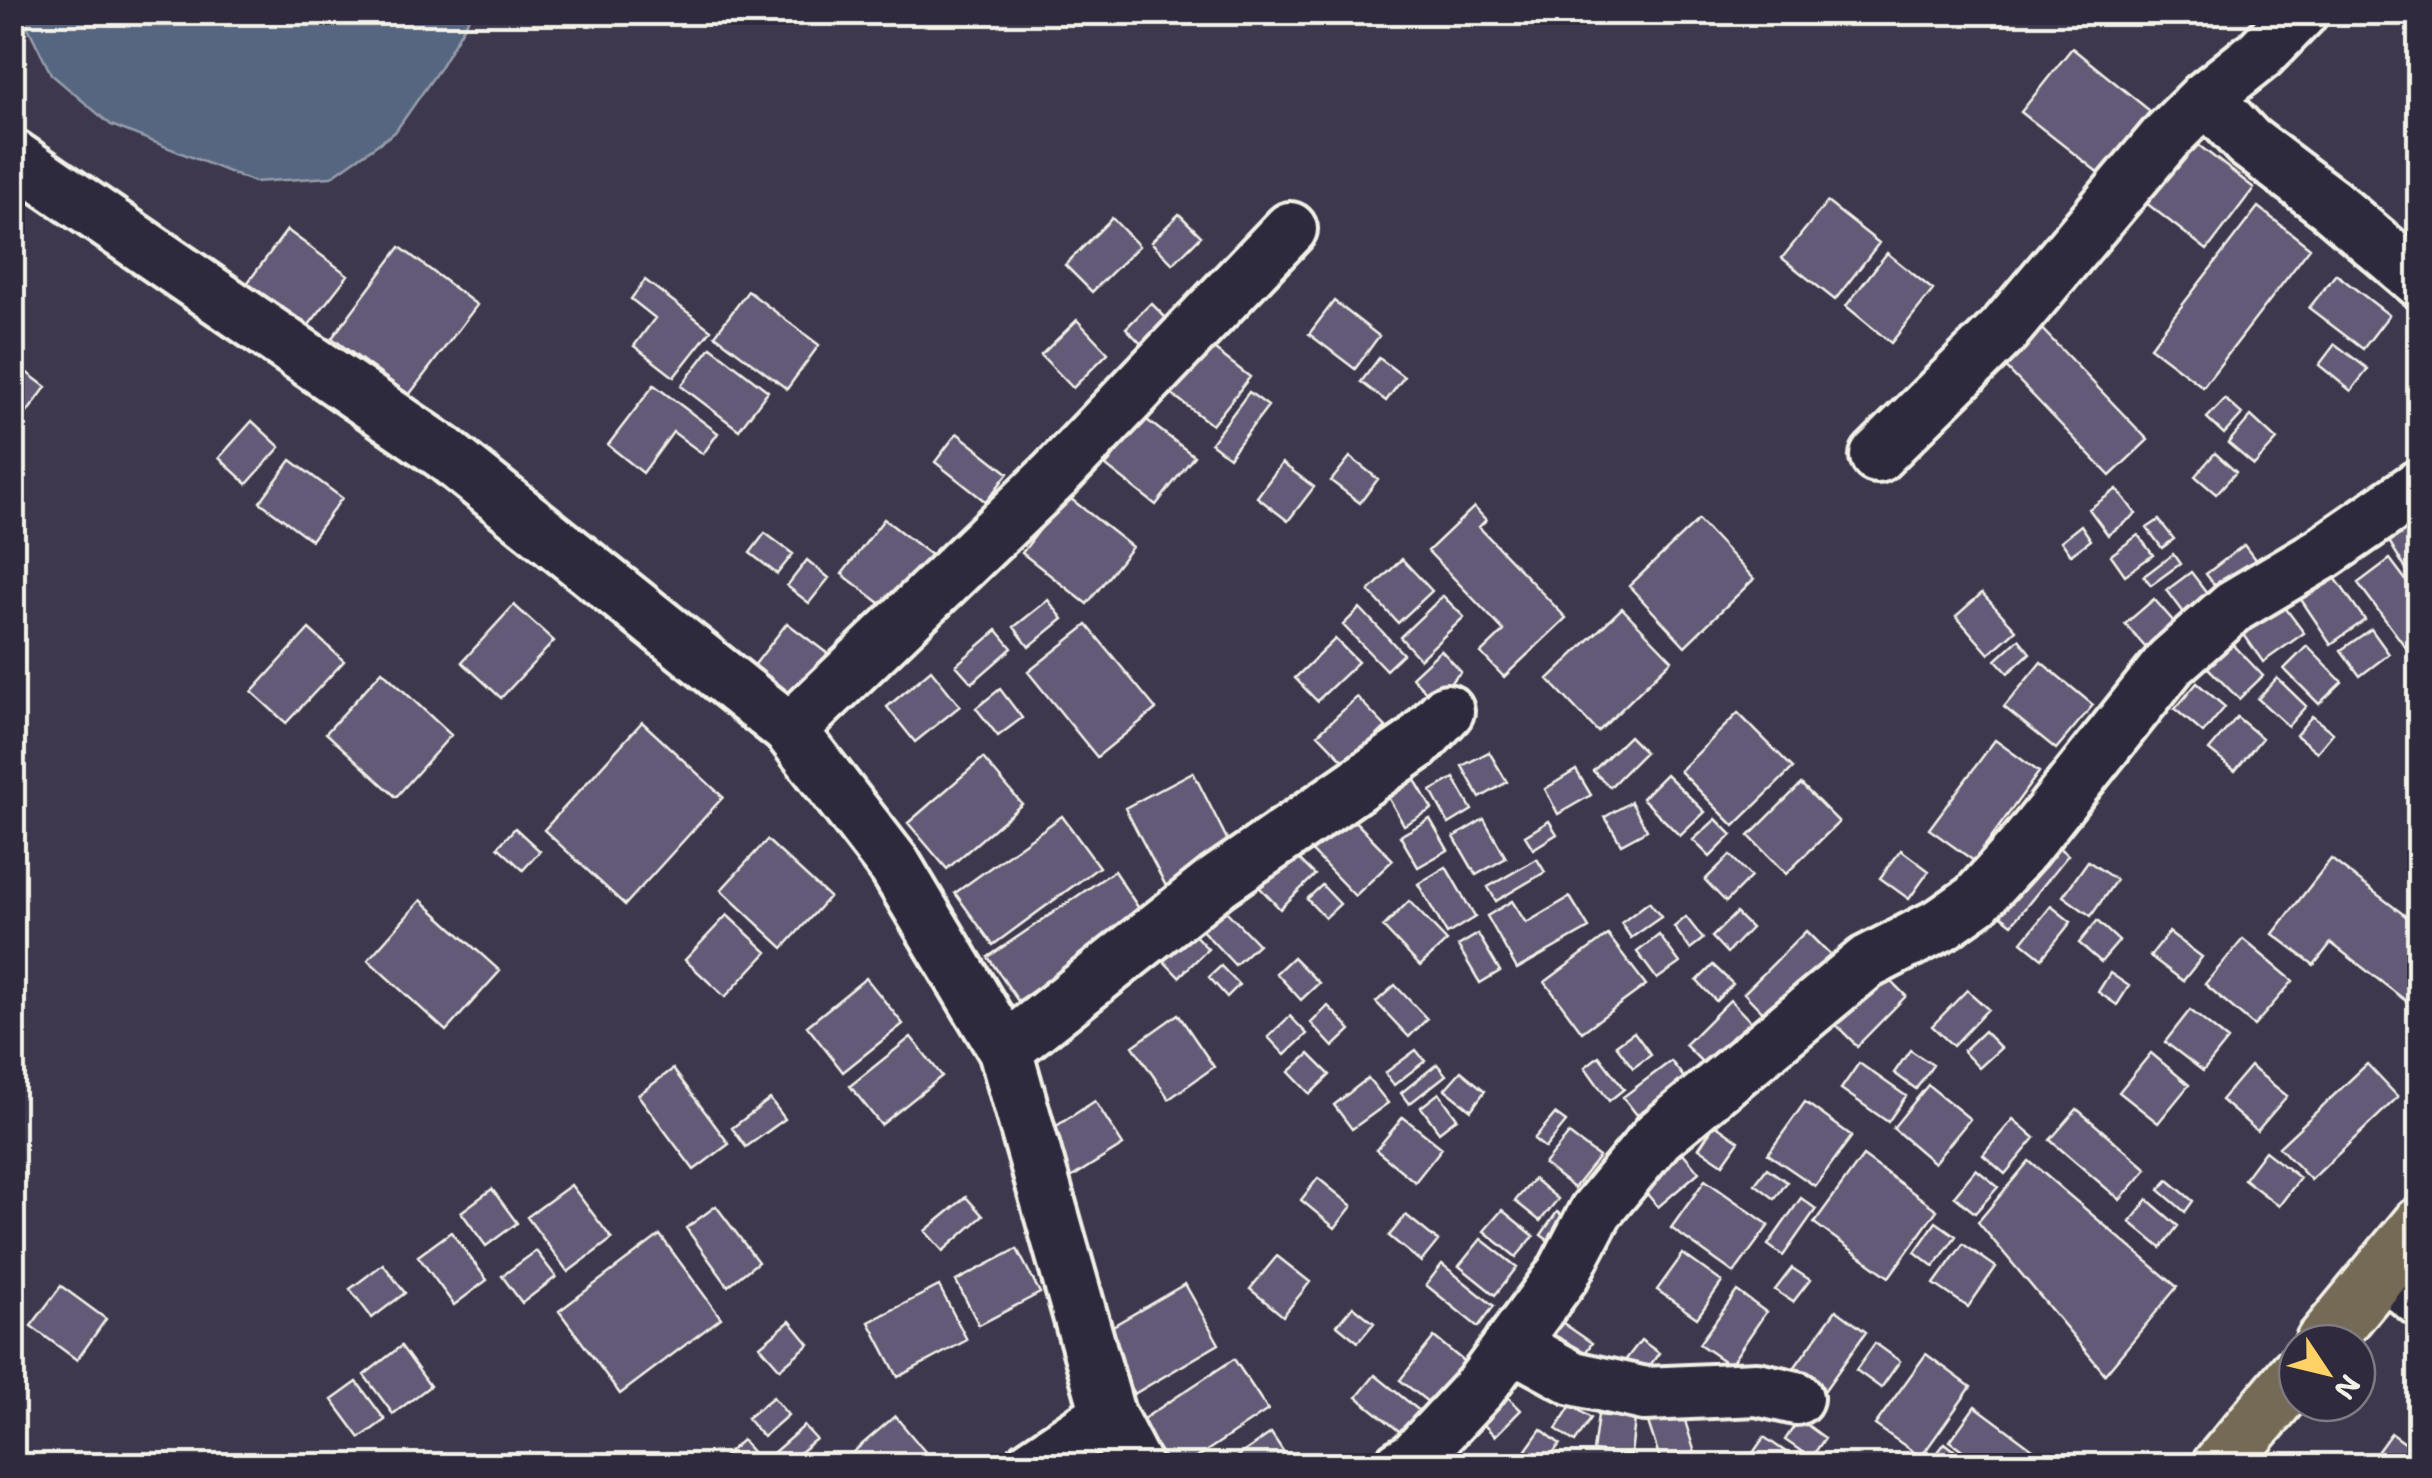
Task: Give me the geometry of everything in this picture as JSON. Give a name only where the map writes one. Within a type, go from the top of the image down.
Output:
[{"type":"main road","points":[[2351,1323],[2402,1286],[2420,1224]]},
{"type":"main road","points":[[2220,1466],[2277,1398]]},
{"type":"street","points":[[1877,456],[2004,330],[2166,137],[2301,12]]},
{"type":"street","points":[[2206,97],[2248,142],[2331,205],[2420,281]]},
{"type":"street","points":[[17,170],[444,453],[790,730],[895,866],[1005,1050],[1108,1414],[1135,1466]]},
{"type":"street","points":[[790,730],[1055,474],[1290,228]]},
{"type":"street","points":[[1400,1466],[1414,1458],[1480,1387],[1564,1274],[1596,1210],[1658,1136],[1866,964],[1942,924],[1976,900],[2024,848],[2171,662],[2234,606],[2323,554],[2420,486]]},
{"type":"street","points":[[1005,1050],[1217,882],[1416,744],[1447,711]]},
{"type":"street","points":[[1511,1344],[1573,1378],[1646,1394],[1757,1389],[1796,1398]]},
{"type":"street","points":[[1031,1466],[1108,1414]]},
{"type":"water","points":[[21,13],[472,13],[395,132],[331,177],[254,182],[111,125],[51,74]]},
{"type":"building","points":[[2072,48],[2150,111],[2100,174],[2021,112]]},
{"type":"building","points":[[2188,137],[2254,188],[2207,250],[2141,199]]},
{"type":"building","points":[[1827,202],[1879,243],[1835,300],[1782,258]]},
{"type":"building","points":[[2258,207],[2310,248],[2203,387],[2150,347]]},
{"type":"building","points":[[1179,214],[1201,236],[1173,264],[1151,242]]},
{"type":"building","points":[[1112,218],[1139,246],[1092,292],[1065,265]]},
{"type":"building","points":[[287,230],[348,275],[305,330],[246,285]]},
{"type":"building","points":[[400,247],[477,305],[409,395],[332,338]]},
{"type":"building","points":[[1887,253],[1933,290],[1891,343],[1846,306]]},
{"type":"building","points":[[2336,274],[2389,315],[2363,349],[2309,308]]},
{"type":"building","points":[[645,280],[711,330],[674,377],[634,346],[655,318],[631,299]]},
{"type":"building","points":[[748,291],[819,345],[787,389],[715,335]]},
{"type":"building","points":[[1334,301],[1379,336],[1355,369],[1309,334]]},
{"type":"building","points":[[1151,303],[1176,328],[1150,353],[1126,328]]},
{"type":"building","points":[[1077,320],[1108,353],[1073,388],[1041,355]]},
{"type":"building","points":[[2037,324],[2148,440],[2110,476],[1999,360]]},
{"type":"building","points":[[1206,343],[1250,377],[1212,425],[1168,391]]},
{"type":"building","points":[[2335,344],[2368,369],[2351,391],[2319,365]]},
{"type":"building","points":[[711,347],[768,391],[739,430],[681,386]]},
{"type":"building","points":[[1379,358],[1404,377],[1386,401],[1361,382]]},
{"type":"building","points":[[18,366],[46,387],[18,425],[12,421],[12,374]]},
{"type":"building","points":[[654,385],[718,433],[703,454],[673,432],[643,473],[608,445]]},
{"type":"building","points":[[1249,392],[1268,406],[1229,457],[1211,443]]},
{"type":"building","points":[[2225,399],[2242,414],[2224,434],[2207,418]]},
{"type":"building","points":[[2251,416],[2277,440],[2254,465],[2228,443]]},
{"type":"building","points":[[1143,417],[1194,456],[1156,505],[1106,466]]},
{"type":"building","points":[[252,421],[280,447],[247,484],[219,458]]},
{"type":"building","points":[[957,433],[1008,473],[986,502],[935,462]]},
{"type":"building","points":[[2215,453],[2236,472],[2216,494],[2195,476]]},
{"type":"building","points":[[1350,457],[1378,479],[1360,503],[1331,481]]},
{"type":"building","points":[[291,460],[342,498],[311,540],[260,502]]},
{"type":"building","points":[[1282,463],[1314,487],[1288,521],[1257,497]]},
{"type":"building","points":[[2117,489],[2136,514],[2108,535],[2089,509]]},
{"type":"building","points":[[1066,495],[1132,547],[1087,604],[1022,553]]},
{"type":"building","points":[[1474,507],[1486,520],[1479,527],[1566,618],[1504,677],[1481,653],[1504,631],[1428,551]]},
{"type":"building","points":[[2420,512],[2420,570],[2410,576],[2384,533]]},
{"type":"building","points":[[884,519],[932,556],[889,610],[842,574]]},
{"type":"building","points":[[1698,520],[1754,579],[1685,646],[1629,586]]},
{"type":"building","points":[[2159,520],[2174,539],[2162,548],[2147,528]]},
{"type":"building","points":[[2081,525],[2091,540],[2071,555],[2061,541]]},
{"type":"building","points":[[765,533],[793,554],[777,574],[750,553]]},
{"type":"building","points":[[2138,535],[2153,555],[2125,575],[2111,555]]},
{"type":"building","points":[[2244,545],[2260,566],[2222,595],[2206,574]]},
{"type":"building","points":[[2173,554],[2180,564],[2151,585],[2144,576]]},
{"type":"building","points":[[1402,559],[1432,591],[1398,623],[1369,591]]},
{"type":"building","points":[[2390,559],[2420,599],[2420,640],[2407,649],[2358,583]]},
{"type":"building","points":[[807,560],[829,578],[809,603],[787,586]]},
{"type":"building","points":[[2191,572],[2214,602],[2190,621],[2167,590]]},
{"type":"building","points":[[2331,572],[2365,620],[2331,644],[2298,595]]},
{"type":"building","points":[[1982,593],[2016,630],[1989,654],[1956,616]]},
{"type":"building","points":[[2275,594],[2304,633],[2263,662],[2236,623]]},
{"type":"building","points":[[1443,596],[1464,617],[1420,659],[1400,637]]},
{"type":"building","points":[[2154,599],[2181,630],[2153,656],[2125,624]]},
{"type":"building","points":[[1048,600],[1063,619],[1029,647],[1014,627]]},
{"type":"building","points":[[514,605],[554,641],[501,698],[462,662]]},
{"type":"building","points":[[1360,608],[1403,654],[1386,670],[1343,625]]},
{"type":"building","points":[[1622,608],[1672,660],[1598,732],[1548,679]]},
{"type":"building","points":[[787,623],[832,657],[791,711],[746,676]]},
{"type":"building","points":[[1087,625],[1156,709],[1097,757],[1028,672]]},
{"type":"building","points":[[309,629],[344,661],[286,723],[252,692]]},
{"type":"building","points":[[2371,629],[2389,654],[2360,676],[2341,650]]},
{"type":"building","points":[[997,630],[1012,648],[972,683],[956,665]]},
{"type":"building","points":[[1335,639],[1358,662],[1317,701],[1295,678]]},
{"type":"building","points":[[2019,639],[2030,653],[2008,673],[1996,660]]},
{"type":"building","points":[[2228,639],[2263,676],[2239,699],[2204,664]]},
{"type":"building","points":[[2307,646],[2342,682],[2319,704],[2284,669]]},
{"type":"building","points":[[1441,650],[1461,672],[1433,699],[1412,677]]},
{"type":"building","points":[[2041,662],[2093,705],[2056,749],[2004,707]]},
{"type":"building","points":[[931,670],[960,706],[915,742],[887,707]]},
{"type":"building","points":[[382,671],[451,735],[396,797],[326,733]]},
{"type":"building","points":[[2277,678],[2306,706],[2288,726],[2258,699]]},
{"type":"building","points":[[2197,683],[2225,707],[2203,733],[2175,709]]},
{"type":"building","points":[[1000,689],[1022,718],[998,736],[976,708]]},
{"type":"building","points":[[1357,697],[1386,727],[1347,764],[1318,734]]},
{"type":"building","points":[[1738,713],[1793,768],[1734,826],[1680,771]]},
{"type":"building","points":[[2312,716],[2333,733],[2317,752],[2296,735]]},
{"type":"building","points":[[2237,717],[2262,738],[2235,771],[2209,750]]},
{"type":"building","points":[[642,722],[723,797],[625,905],[544,830]]},
{"type":"building","points":[[1629,736],[1645,752],[1610,787],[1593,771]]},
{"type":"building","points":[[1995,740],[2039,772],[1974,861],[1929,829]]},
{"type":"building","points":[[1489,752],[1507,782],[1480,798],[1462,766]]},
{"type":"building","points":[[983,758],[1022,804],[947,869],[908,823]]},
{"type":"building","points":[[1407,766],[1432,809],[1404,825],[1380,783]]},
{"type":"building","points":[[1576,770],[1591,795],[1558,814],[1545,789]]},
{"type":"building","points":[[1193,772],[1233,851],[1166,886],[1125,808]]},
{"type":"building","points":[[1666,774],[1705,812],[1680,836],[1642,798]]},
{"type":"building","points":[[1454,778],[1472,810],[1449,824],[1431,791]]},
{"type":"building","points":[[1801,784],[1839,822],[1786,874],[1749,836]]},
{"type":"building","points":[[1631,802],[1647,830],[1621,844],[1605,817]]},
{"type":"building","points":[[1343,809],[1393,860],[1355,896],[1306,845]]},
{"type":"building","points":[[1062,816],[1099,867],[993,945],[955,893]]},
{"type":"building","points":[[1430,819],[1448,850],[1418,867],[1400,836]]},
{"type":"building","points":[[1484,819],[1506,858],[1476,875],[1454,837]]},
{"type":"building","points":[[1716,819],[1732,835],[1710,857],[1693,840]]},
{"type":"building","points":[[1549,821],[1557,834],[1533,849],[1525,836]]},
{"type":"building","points":[[515,828],[540,851],[523,870],[498,847]]},
{"type":"building","points":[[2042,835],[2068,855],[2012,924],[1986,904]]},
{"type":"building","points":[[767,840],[829,897],[783,948],[721,890]]},
{"type":"building","points":[[1284,844],[1315,875],[1280,909],[1250,877]]},
{"type":"building","points":[[1901,850],[1929,871],[1909,899],[1880,878]]},
{"type":"building","points":[[1730,855],[1751,877],[1726,902],[1705,880]]},
{"type":"building","points":[[1537,859],[1545,872],[1496,901],[1488,887]]},
{"type":"building","points":[[2331,859],[2420,927],[2419,1011],[2331,943],[2314,965],[2273,934]]},
{"type":"building","points":[[2088,861],[2116,880],[2091,916],[2063,896]]},
{"type":"building","points":[[1446,867],[1475,917],[1447,934],[1418,884]]},
{"type":"building","points":[[1114,871],[1144,916],[1018,1001],[988,957]]},
{"type":"building","points":[[1322,885],[1340,904],[1325,918],[1307,899]]},
{"type":"building","points":[[1570,897],[1589,928],[1517,969],[1487,916],[1512,901],[1526,923]]},
{"type":"building","points":[[421,900],[500,971],[446,1031],[368,960]]},
{"type":"building","points":[[1409,901],[1447,941],[1420,966],[1383,927]]},
{"type":"building","points":[[1649,902],[1661,917],[1631,938],[1621,923]]},
{"type":"building","points":[[1221,906],[1258,944],[1235,965],[1199,927]]},
{"type":"building","points":[[2051,906],[2071,922],[2042,958],[2022,942]]},
{"type":"building","points":[[1736,913],[1751,928],[1727,953],[1712,937]]},
{"type":"building","points":[[727,915],[767,952],[725,997],[685,960]]},
{"type":"building","points":[[1686,917],[1703,939],[1690,949],[1674,927]]},
{"type":"building","points":[[2097,921],[2119,941],[2101,962],[2079,943]]},
{"type":"building","points":[[1184,924],[1208,949],[1179,977],[1155,952]]},
{"type":"building","points":[[1806,931],[1832,957],[1769,1019],[1744,993]]},
{"type":"building","points":[[2169,932],[2202,957],[2183,981],[2150,956]]},
{"type":"building","points":[[1478,934],[1500,971],[1480,983],[1458,946]]},
{"type":"building","points":[[1608,935],[1646,985],[1582,1032],[1545,982]]},
{"type":"building","points":[[1659,935],[1680,963],[1657,979],[1637,952]]},
{"type":"building","points":[[2243,939],[2293,981],[2254,1026],[2205,984]]},
{"type":"building","points":[[1293,957],[1319,983],[1301,1000],[1276,973]]},
{"type":"building","points":[[1713,965],[1733,984],[1716,1001],[1697,981]]},
{"type":"building","points":[[1221,966],[1239,985],[1227,997],[1209,977]]},
{"type":"building","points":[[1876,966],[1906,996],[1857,1046],[1827,1016]]},
{"type":"building","points":[[2110,973],[2129,986],[2117,1005],[2098,992]]},
{"type":"building","points":[[866,978],[903,1024],[843,1072],[807,1026]]},
{"type":"building","points":[[1395,985],[1427,1019],[1409,1037],[1376,1002]]},
{"type":"building","points":[[1967,990],[1988,1009],[1953,1046],[1932,1026]]},
{"type":"building","points":[[1730,1000],[1751,1022],[1706,1066],[1685,1045]]},
{"type":"building","points":[[1328,1006],[1351,1030],[1333,1047],[1311,1023]]},
{"type":"building","points":[[2190,1010],[2228,1040],[2203,1071],[2165,1042]]},
{"type":"building","points":[[1178,1014],[1214,1067],[1169,1099],[1133,1046]]},
{"type":"building","points":[[1290,1016],[1307,1034],[1285,1055],[1268,1037]]},
{"type":"building","points":[[1984,1031],[2001,1048],[1979,1068],[1963,1051]]},
{"type":"building","points":[[1634,1032],[1651,1055],[1633,1068],[1616,1045]]},
{"type":"building","points":[[911,1037],[942,1076],[881,1125],[850,1086]]},
{"type":"building","points":[[1416,1050],[1425,1061],[1394,1085],[1385,1073]]},
{"type":"building","points":[[1910,1050],[1933,1065],[1916,1089],[1894,1073]]},
{"type":"building","points":[[2151,1053],[2189,1085],[2158,1123],[2119,1092]]},
{"type":"building","points":[[1309,1054],[1330,1075],[1310,1094],[1289,1072]]},
{"type":"building","points":[[1599,1056],[1624,1089],[1609,1101],[1585,1067]]},
{"type":"building","points":[[1671,1061],[1685,1079],[1637,1115],[1623,1097]]},
{"type":"building","points":[[1859,1063],[1906,1096],[1888,1122],[1841,1089]]},
{"type":"building","points":[[1437,1064],[1446,1075],[1409,1104],[1401,1093]]},
{"type":"building","points":[[2367,1064],[2398,1097],[2311,1180],[2279,1147]]},
{"type":"building","points":[[2250,1066],[2287,1096],[2257,1131],[2221,1100]]},
{"type":"building","points":[[673,1069],[729,1144],[694,1170],[638,1095]]},
{"type":"building","points":[[1461,1071],[1485,1091],[1471,1110],[1445,1089]]},
{"type":"building","points":[[1368,1078],[1388,1103],[1352,1129],[1334,1105]]},
{"type":"building","points":[[1928,1085],[1970,1119],[1934,1163],[1893,1128]]},
{"type":"building","points":[[1439,1093],[1457,1118],[1439,1132],[1421,1107]]},
{"type":"building","points":[[770,1099],[785,1119],[746,1147],[732,1128]]},
{"type":"building","points":[[1095,1101],[1123,1145],[1069,1179],[1041,1136]]},
{"type":"building","points":[[1805,1102],[1852,1136],[1815,1186],[1768,1154]]},
{"type":"building","points":[[2077,1109],[2147,1169],[2120,1200],[2050,1140]]},
{"type":"building","points":[[1555,1114],[1566,1122],[1545,1148],[1534,1139]]},
{"type":"building","points":[[1403,1117],[1442,1148],[1415,1182],[1376,1150]]},
{"type":"building","points":[[2013,1119],[2035,1138],[2005,1174],[1983,1155]]},
{"type":"building","points":[[1715,1124],[1739,1141],[1723,1164],[1699,1148]]},
{"type":"building","points":[[1569,1134],[1599,1157],[1574,1188],[1544,1164]]},
{"type":"building","points":[[1678,1147],[1699,1172],[1658,1207],[1637,1182]]},
{"type":"building","points":[[2265,1151],[2300,1178],[2279,1206],[2244,1179]]},
{"type":"building","points":[[1863,1156],[1937,1210],[1889,1277],[1814,1223]]},
{"type":"building","points":[[2029,1161],[2177,1287],[2105,1374],[1978,1222]]},
{"type":"building","points":[[1767,1168],[1787,1182],[1775,1199],[1755,1184]]},
{"type":"building","points":[[1976,1169],[1998,1187],[1975,1213],[1954,1196]]},
{"type":"building","points":[[1318,1178],[1352,1206],[1335,1228],[1301,1200]]},
{"type":"building","points":[[1534,1179],[1558,1199],[1540,1221],[1515,1201]]},
{"type":"building","points":[[1705,1180],[1769,1225],[1734,1273],[1671,1228]]},
{"type":"building","points":[[2168,1180],[2193,1201],[2185,1212],[2159,1190]]},
{"type":"building","points":[[571,1185],[612,1239],[568,1272],[527,1217]]},
{"type":"building","points":[[492,1189],[517,1223],[486,1246],[461,1212]]},
{"type":"building","points":[[966,1197],[983,1216],[943,1251],[925,1231]]},
{"type":"building","points":[[1801,1198],[1816,1209],[1783,1256],[1768,1245]]},
{"type":"building","points":[[2148,1200],[2178,1226],[2161,1248],[2130,1222]]},
{"type":"building","points":[[716,1206],[758,1262],[728,1286],[686,1228]]},
{"type":"building","points":[[1502,1210],[1534,1236],[1516,1257],[1484,1231]]},
{"type":"building","points":[[1557,1212],[1578,1226],[1561,1250],[1541,1235]]},
{"type":"building","points":[[1406,1215],[1438,1241],[1421,1262],[1389,1236]]},
{"type":"building","points":[[1936,1222],[1956,1236],[1934,1267],[1915,1252]]},
{"type":"building","points":[[451,1232],[487,1280],[454,1305],[418,1256]]},
{"type":"building","points":[[660,1235],[721,1318],[620,1394],[559,1311]]},
{"type":"building","points":[[1481,1239],[1517,1267],[1495,1295],[1459,1266]]},
{"type":"building","points":[[1963,1244],[1996,1267],[1968,1307],[1934,1284]]},
{"type":"building","points":[[1017,1249],[1040,1293],[979,1325],[956,1281]]},
{"type":"building","points":[[536,1251],[556,1277],[522,1303],[502,1276]]},
{"type":"building","points":[[1683,1254],[1722,1282],[1697,1318],[1657,1290]]},
{"type":"building","points":[[1277,1256],[1310,1282],[1283,1316],[1250,1289]]},
{"type":"building","points":[[383,1264],[405,1293],[372,1318],[350,1289]]},
{"type":"building","points":[[1442,1264],[1494,1306],[1478,1327],[1426,1285]]},
{"type":"building","points":[[1792,1268],[1810,1280],[1793,1302],[1775,1290]]},
{"type":"building","points":[[1185,1284],[1219,1344],[1134,1394],[1099,1334]]},
{"type":"building","points":[[61,1286],[106,1319],[77,1360],[31,1326]]},
{"type":"building","points":[[939,1286],[967,1340],[898,1377],[869,1322]]},
{"type":"building","points":[[1737,1291],[1766,1312],[1730,1365],[1699,1344]]},
{"type":"building","points":[[1353,1306],[1374,1323],[1358,1342],[1337,1325]]},
{"type":"building","points":[[1836,1310],[1866,1332],[1815,1404],[1784,1382]]},
{"type":"building","points":[[1550,1314],[1592,1343],[1576,1366],[1535,1336]]},
{"type":"building","points":[[790,1321],[809,1344],[780,1369],[760,1346]]},
{"type":"building","points":[[1434,1337],[1467,1364],[1433,1406],[1400,1380]]},
{"type":"building","points":[[1641,1340],[1659,1353],[1643,1375],[1624,1362]]},
{"type":"building","points":[[1875,1343],[1900,1361],[1881,1388],[1856,1370]]},
{"type":"building","points":[[401,1346],[430,1386],[393,1414],[364,1375]]},
{"type":"building","points":[[1926,1354],[1971,1387],[1921,1457],[1875,1425]]},
{"type":"building","points":[[1234,1359],[1268,1410],[1184,1466],[1170,1466],[1140,1421]]},
{"type":"building","points":[[1375,1375],[1427,1417],[1409,1439],[1357,1397]]},
{"type":"building","points":[[357,1382],[385,1420],[360,1438],[332,1400]]},
{"type":"building","points":[[1494,1383],[1521,1410],[1495,1436],[1468,1409]]},
{"type":"building","points":[[773,1397],[788,1415],[763,1437],[747,1418]]},
{"type":"building","points":[[1571,1405],[1591,1418],[1575,1442],[1556,1429]]},
{"type":"building","points":[[1975,1406],[2049,1461],[2046,1466],[1984,1466],[1950,1441]]},
{"type":"building","points":[[1681,1408],[1695,1453],[1662,1465],[1647,1419]]},
{"type":"building","points":[[1598,1415],[1635,1419],[1631,1455],[1593,1451]]},
{"type":"building","points":[[895,1416],[927,1454],[913,1466],[837,1466]]},
{"type":"building","points":[[1799,1419],[1825,1438],[1811,1458],[1785,1440]]},
{"type":"building","points":[[804,1426],[816,1439],[783,1466],[773,1453]]},
{"type":"building","points":[[1541,1429],[1560,1444],[1544,1464],[1526,1450]]},
{"type":"building","points":[[1271,1433],[1293,1466],[1224,1466]]},
{"type":"building","points":[[2391,1433],[2420,1454],[2420,1466],[2367,1466]]},
{"type":"building","points":[[1764,1437],[1796,1459],[1792,1466],[1744,1466]]},
{"type":"building","points":[[742,1440],[759,1460],[753,1466],[713,1466]]},
{"type":"building","points":[[1945,1443],[1974,1466],[1927,1466]]}]
